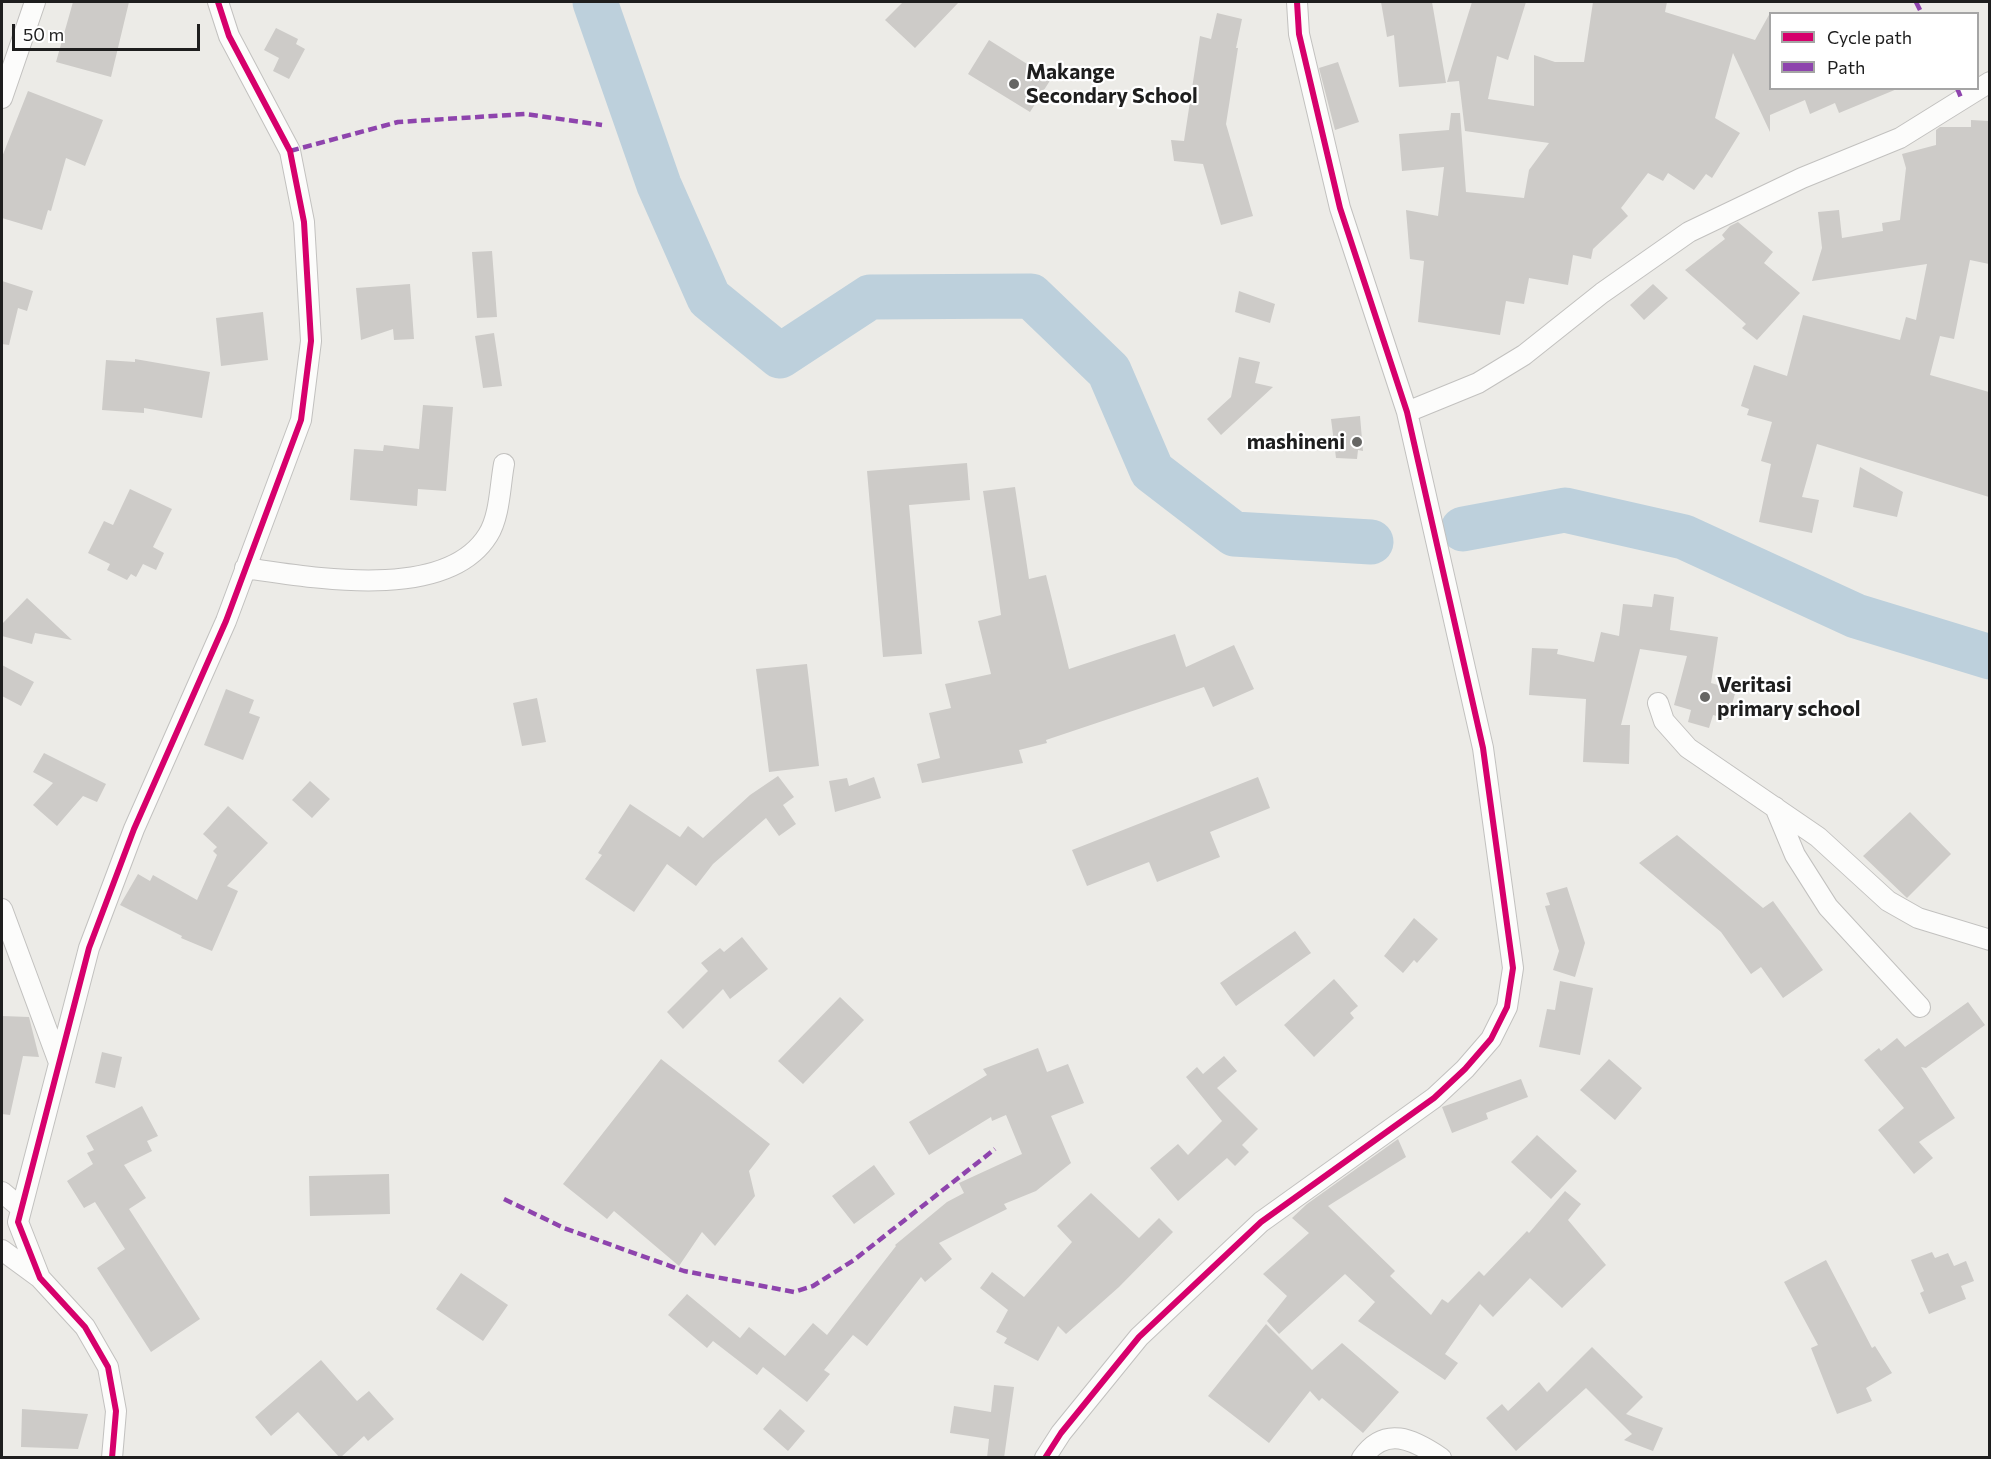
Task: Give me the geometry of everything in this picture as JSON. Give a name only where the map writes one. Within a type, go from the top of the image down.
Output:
[{"type":"street","points":[[2,98],[35,2]]},
{"type":"street","points":[[40,1278],[18,1222],[43,1129],[58,1060],[89,948],[121,861],[226,621],[301,420],[311,341],[304,222],[290,152],[229,36],[218,2]]},
{"type":"street","points":[[1046,1458],[1061,1433],[1139,1337],[1261,1222],[1434,1098],[1491,1039],[1507,1007],[1513,968],[1483,748],[1407,412],[1340,208],[1299,34],[1297,2]]},
{"type":"street","points":[[1407,412],[1478,383],[1524,355],[1566,324],[1602,293],[1689,232],[1802,178],[1900,138],[1976,90]]},
{"type":"street","points":[[245,568],[340,580],[396,579],[449,567],[474,552],[489,534],[504,464]]},
{"type":"street","points":[[1658,703],[1664,721],[1688,747],[1818,837],[1888,901],[1918,918],[1989,940]]},
{"type":"street","points":[[1775,807],[1795,855],[1828,907],[1920,1007]]},
{"type":"street","points":[[2,909],[58,1060]]},
{"type":"street","points":[[2,1192],[21,1208]]},
{"type":"street","points":[[2,1250],[40,1278],[85,1326],[108,1367],[116,1411],[112,1458]]},
{"type":"street","points":[[1362,1458],[1372,1443],[1391,1437],[1418,1442],[1441,1458]]},
{"type":"building","points":[[73,2],[129,2],[111,77],[56,62]]},
{"type":"building","points":[[903,2],[959,2],[915,48],[885,20]]},
{"type":"building","points":[[1381,2],[1432,2],[1446,83],[1399,87],[1394,35],[1387,37]]},
{"type":"building","points":[[1472,2],[1526,2],[1508,60],[1497,56],[1488,99],[1534,106],[1534,55],[1555,62],[1584,62],[1593,2],[1667,2],[1665,12],[1755,40],[1769,15],[1769,90],[1895,90],[1839,113],[1835,103],[1810,114],[1805,100],[1770,115],[1770,132],[1733,53],[1715,118],[1740,133],[1712,178],[1706,174],[1694,190],[1668,173],[1663,181],[1648,173],[1621,208],[1628,216],[1593,249],[1591,259],[1573,255],[1568,285],[1529,278],[1524,304],[1506,301],[1500,335],[1418,322],[1424,261],[1410,259],[1406,210],[1438,216],[1444,167],[1402,171],[1399,134],[1449,130],[1451,113],[1460,113],[1466,192],[1524,198],[1529,170],[1549,143],[1465,131],[1459,81],[1447,82]]},
{"type":"building","points":[[1217,13],[1242,19],[1226,124],[1253,216],[1221,225],[1203,164],[1174,161],[1171,140],[1184,141],[1200,36],[1211,39]]},
{"type":"building","points":[[276,28],[298,39],[296,44],[305,49],[289,79],[273,71],[279,58],[264,50]]},
{"type":"building","points":[[989,40],[1051,79],[1030,112],[968,74]]},
{"type":"building","points":[[1338,62],[1359,122],[1335,130],[1319,68]]},
{"type":"building","points":[[28,91],[103,120],[85,166],[66,158],[51,211],[48,210],[42,230],[2,218],[2,157]]},
{"type":"building","points":[[1971,120],[1989,121],[1989,264],[1970,260],[1954,339],[1940,336],[1930,375],[1989,392],[1989,497],[1817,444],[1802,497],[1819,500],[1812,533],[1759,522],[1771,464],[1761,461],[1772,422],[1747,415],[1749,409],[1741,406],[1754,365],[1787,376],[1803,315],[1900,340],[1906,317],[1916,320],[1927,264],[1812,281],[1822,248],[1818,212],[1839,210],[1842,238],[1883,231],[1882,223],[1900,220],[1906,168],[1902,154],[1936,145],[1936,130],[1940,127],[1971,127]]},
{"type":"building","points":[[1738,222],[1773,252],[1764,263],[1800,293],[1757,340],[1742,328],[1746,324],[1685,270],[1725,239],[1722,235],[1730,226]]},
{"type":"building","points":[[492,251],[497,317],[477,318],[472,252]]},
{"type":"building","points":[[2,281],[33,291],[27,311],[18,308],[9,345],[2,344]]},
{"type":"building","points":[[410,284],[414,339],[394,340],[393,329],[361,340],[356,288]]},
{"type":"building","points":[[1653,284],[1668,298],[1644,320],[1630,305]]},
{"type":"building","points":[[1239,291],[1275,304],[1270,323],[1235,312]]},
{"type":"building","points":[[263,312],[268,360],[221,366],[216,318]]},
{"type":"building","points":[[494,333],[502,386],[483,388],[475,336]]},
{"type":"building","points":[[1239,357],[1260,362],[1255,383],[1273,387],[1221,435],[1207,419],[1231,397]]},
{"type":"building","points":[[135,359],[210,372],[202,418],[144,408],[144,413],[102,410],[106,360],[135,362]]},
{"type":"building","points":[[423,405],[453,407],[446,491],[418,489],[417,506],[350,500],[354,449],[383,451],[384,445],[419,449]]},
{"type":"building","points":[[1360,416],[1363,451],[1358,450],[1357,459],[1336,458],[1331,419]]},
{"type":"building","points":[[967,463],[970,500],[909,505],[922,654],[883,657],[867,471]]},
{"type":"building","points":[[1860,467],[1903,492],[1897,517],[1853,507]]},
{"type":"building","points":[[1015,487],[1029,579],[1046,575],[1069,669],[1175,634],[1186,667],[1234,645],[1254,689],[1213,707],[1204,687],[1046,740],[1047,743],[1019,750],[1023,763],[922,783],[917,764],[940,758],[929,713],[951,708],[945,684],[991,674],[978,621],[1001,615],[983,491]]},
{"type":"building","points":[[130,489],[172,509],[153,547],[164,553],[156,570],[143,564],[136,577],[131,574],[127,580],[107,570],[110,564],[88,553],[104,521],[113,525]]},
{"type":"building","points":[[1654,594],[1674,597],[1670,630],[1718,637],[1711,683],[1736,690],[1728,719],[1713,715],[1709,728],[1688,722],[1691,710],[1674,705],[1687,656],[1640,649],[1621,725],[1630,725],[1629,764],[1583,762],[1586,699],[1529,695],[1532,648],[1558,649],[1557,654],[1594,662],[1601,632],[1619,636],[1623,604],[1652,607]]},
{"type":"building","points":[[27,598],[72,640],[35,633],[32,644],[2,636],[2,624]]},
{"type":"building","points":[[807,664],[819,766],[769,772],[756,669]]},
{"type":"building","points":[[2,665],[34,682],[21,706],[2,696]]},
{"type":"building","points":[[226,689],[254,700],[249,713],[260,717],[243,760],[204,745]]},
{"type":"building","points":[[537,698],[546,742],[522,746],[513,703]]},
{"type":"building","points":[[44,753],[106,784],[97,802],[83,796],[57,826],[33,805],[53,783],[33,772]]},
{"type":"building","points":[[778,776],[794,797],[783,805],[796,824],[779,836],[766,818],[713,864],[696,886],[667,864],[634,912],[585,879],[602,855],[598,853],[630,804],[680,837],[688,826],[703,838],[750,795]]},
{"type":"building","points":[[874,777],[881,798],[835,812],[829,781],[847,778],[849,786]]},
{"type":"building","points":[[1258,777],[1270,808],[1210,832],[1220,857],[1157,882],[1149,862],[1087,886],[1072,850]]},
{"type":"building","points":[[310,781],[330,799],[312,818],[292,800]]},
{"type":"building","points":[[228,806],[268,843],[227,886],[238,891],[212,951],[181,938],[182,936],[120,905],[138,874],[150,881],[153,875],[197,900],[217,855],[213,851],[217,847],[203,834]]},
{"type":"building","points":[[1910,812],[1951,854],[1907,898],[1863,856]]},
{"type":"building","points":[[1677,835],[1763,908],[1773,901],[1823,970],[1783,998],[1761,967],[1751,974],[1721,932],[1639,863]]},
{"type":"building","points":[[1567,887],[1585,943],[1575,977],[1553,970],[1559,951],[1545,906],[1550,905],[1546,893]]},
{"type":"building","points":[[1414,918],[1438,939],[1417,963],[1414,960],[1403,973],[1384,956]]},
{"type":"building","points":[[1295,931],[1311,953],[1236,1006],[1220,983]]},
{"type":"building","points":[[742,937],[768,969],[730,999],[723,989],[683,1029],[667,1012],[708,971],[701,963],[720,948],[724,952]]},
{"type":"building","points":[[1334,979],[1358,1006],[1350,1013],[1354,1018],[1314,1057],[1284,1025]]},
{"type":"building","points":[[1560,981],[1593,988],[1580,1055],[1539,1047],[1547,1009],[1555,1010]]},
{"type":"building","points":[[840,997],[864,1020],[803,1084],[778,1061]]},
{"type":"building","points":[[1968,1002],[1985,1025],[1926,1068],[1921,1067],[1955,1118],[1919,1142],[1933,1158],[1914,1174],[1878,1130],[1904,1108],[1864,1060],[1879,1048],[1881,1051],[1897,1038],[1905,1047]]},
{"type":"building","points":[[2,1016],[29,1017],[39,1057],[23,1056],[10,1115],[2,1114]]},
{"type":"building","points":[[1038,1048],[1047,1072],[1068,1064],[1084,1103],[1051,1116],[1071,1163],[1036,1191],[1004,1204],[1007,1209],[939,1243],[952,1259],[925,1282],[921,1277],[867,1346],[853,1335],[824,1370],[830,1374],[807,1402],[763,1367],[757,1375],[713,1341],[707,1348],[668,1315],[687,1294],[740,1338],[749,1327],[785,1356],[813,1323],[827,1335],[895,1245],[947,1202],[964,1193],[959,1183],[1022,1154],[1006,1115],[992,1121],[991,1117],[929,1155],[909,1122],[987,1075],[983,1069]]},
{"type":"building","points":[[102,1052],[122,1057],[115,1088],[95,1083]]},
{"type":"building","points":[[1224,1056],[1237,1071],[1217,1088],[1258,1129],[1242,1145],[1249,1152],[1235,1166],[1227,1158],[1178,1201],[1150,1168],[1178,1144],[1188,1155],[1222,1121],[1186,1077],[1197,1067],[1203,1074]]},
{"type":"building","points":[[661,1059],[770,1144],[749,1171],[755,1196],[715,1246],[702,1232],[679,1266],[614,1211],[607,1219],[563,1184]]},
{"type":"building","points":[[1609,1059],[1642,1088],[1615,1120],[1580,1090]]},
{"type":"building","points":[[1521,1079],[1528,1097],[1486,1113],[1488,1119],[1452,1133],[1442,1107]]},
{"type":"building","points":[[142,1106],[158,1136],[147,1141],[152,1151],[124,1165],[146,1198],[129,1209],[200,1319],[151,1352],[97,1268],[125,1249],[95,1202],[84,1208],[67,1181],[93,1164],[87,1153],[94,1150],[86,1136]]},
{"type":"building","points":[[1537,1135],[1577,1171],[1551,1199],[1511,1162]]},
{"type":"building","points":[[1398,1139],[1406,1157],[1328,1206],[1395,1271],[1390,1276],[1431,1315],[1442,1299],[1448,1303],[1479,1271],[1484,1276],[1527,1231],[1529,1233],[1565,1191],[1581,1204],[1568,1220],[1606,1265],[1562,1308],[1530,1278],[1493,1317],[1480,1304],[1445,1354],[1458,1363],[1445,1380],[1358,1321],[1375,1302],[1345,1274],[1279,1334],[1267,1321],[1287,1296],[1263,1274],[1309,1233],[1292,1218],[1307,1204]]},
{"type":"building","points":[[874,1165],[895,1194],[854,1224],[832,1196]]},
{"type":"building","points":[[389,1174],[390,1214],[310,1216],[309,1176]]},
{"type":"building","points":[[1091,1193],[1139,1238],[1159,1218],[1173,1232],[1119,1287],[1066,1334],[1058,1326],[1038,1361],[1004,1343],[1007,1338],[996,1332],[1008,1310],[980,1288],[992,1272],[1024,1297],[1072,1242],[1057,1226]]},
{"type":"building","points":[[1932,1252],[1935,1258],[1948,1253],[1954,1266],[1966,1261],[1974,1281],[1961,1286],[1966,1299],[1929,1314],[1920,1293],[1924,1291],[1911,1260]]},
{"type":"building","points":[[1826,1260],[1872,1348],[1875,1346],[1892,1373],[1866,1388],[1872,1401],[1837,1414],[1811,1348],[1818,1345],[1784,1282]]},
{"type":"building","points":[[461,1273],[508,1305],[483,1341],[436,1309]]},
{"type":"building","points":[[1266,1324],[1312,1370],[1342,1343],[1399,1392],[1363,1433],[1322,1398],[1319,1401],[1310,1391],[1269,1443],[1208,1396]]},
{"type":"building","points":[[1592,1347],[1643,1397],[1626,1414],[1663,1428],[1653,1451],[1624,1440],[1632,1434],[1586,1388],[1516,1451],[1486,1418],[1502,1404],[1508,1411],[1539,1382],[1547,1392]]},
{"type":"building","points":[[321,1360],[357,1401],[369,1391],[394,1419],[368,1441],[364,1436],[340,1458],[298,1412],[271,1436],[255,1417]]},
{"type":"building","points":[[994,1385],[1014,1387],[1004,1458],[987,1458],[989,1439],[950,1433],[954,1406],[991,1412]]},
{"type":"building","points":[[22,1409],[88,1414],[78,1449],[21,1447]]},
{"type":"building","points":[[780,1409],[805,1431],[788,1451],[763,1429]]},
{"type":"waterway","points":[[595,2],[659,185],[709,298],[780,356],[870,297],[1031,296],[1109,371],[1152,471],[1234,534],[1371,542]]},
{"type":"waterway","points":[[1463,529],[1565,510],[1684,537],[1856,616],[1990,657]]},
{"type":"marked path","points":[[1916,2],[1921,12]]},
{"type":"marked path","points":[[1958,90],[1962,100]]},
{"type":"marked path","points":[[290,151],[398,122],[525,114],[602,125]]},
{"type":"marked path","points":[[504,1199],[564,1228],[684,1271],[794,1292],[813,1286],[854,1260],[995,1149]]},
{"type":"cycle path","points":[[112,1458],[116,1411],[108,1367],[85,1327],[40,1278],[18,1222],[89,948],[134,829],[226,621],[301,420],[311,341],[304,222],[290,151],[229,36],[218,2]]},
{"type":"cycle path","points":[[1045,1458],[1061,1433],[1139,1337],[1261,1222],[1434,1098],[1465,1069],[1491,1039],[1507,1007],[1513,968],[1483,748],[1407,412],[1340,208],[1299,34],[1297,2]]},
{"type":"place","name":"Makange Secondary School","points":[[1014,84]]},
{"type":"place","name":"mashineni","points":[[1357,442]]},
{"type":"place","name":"Veritasi primary school","points":[[1705,697]]}]
